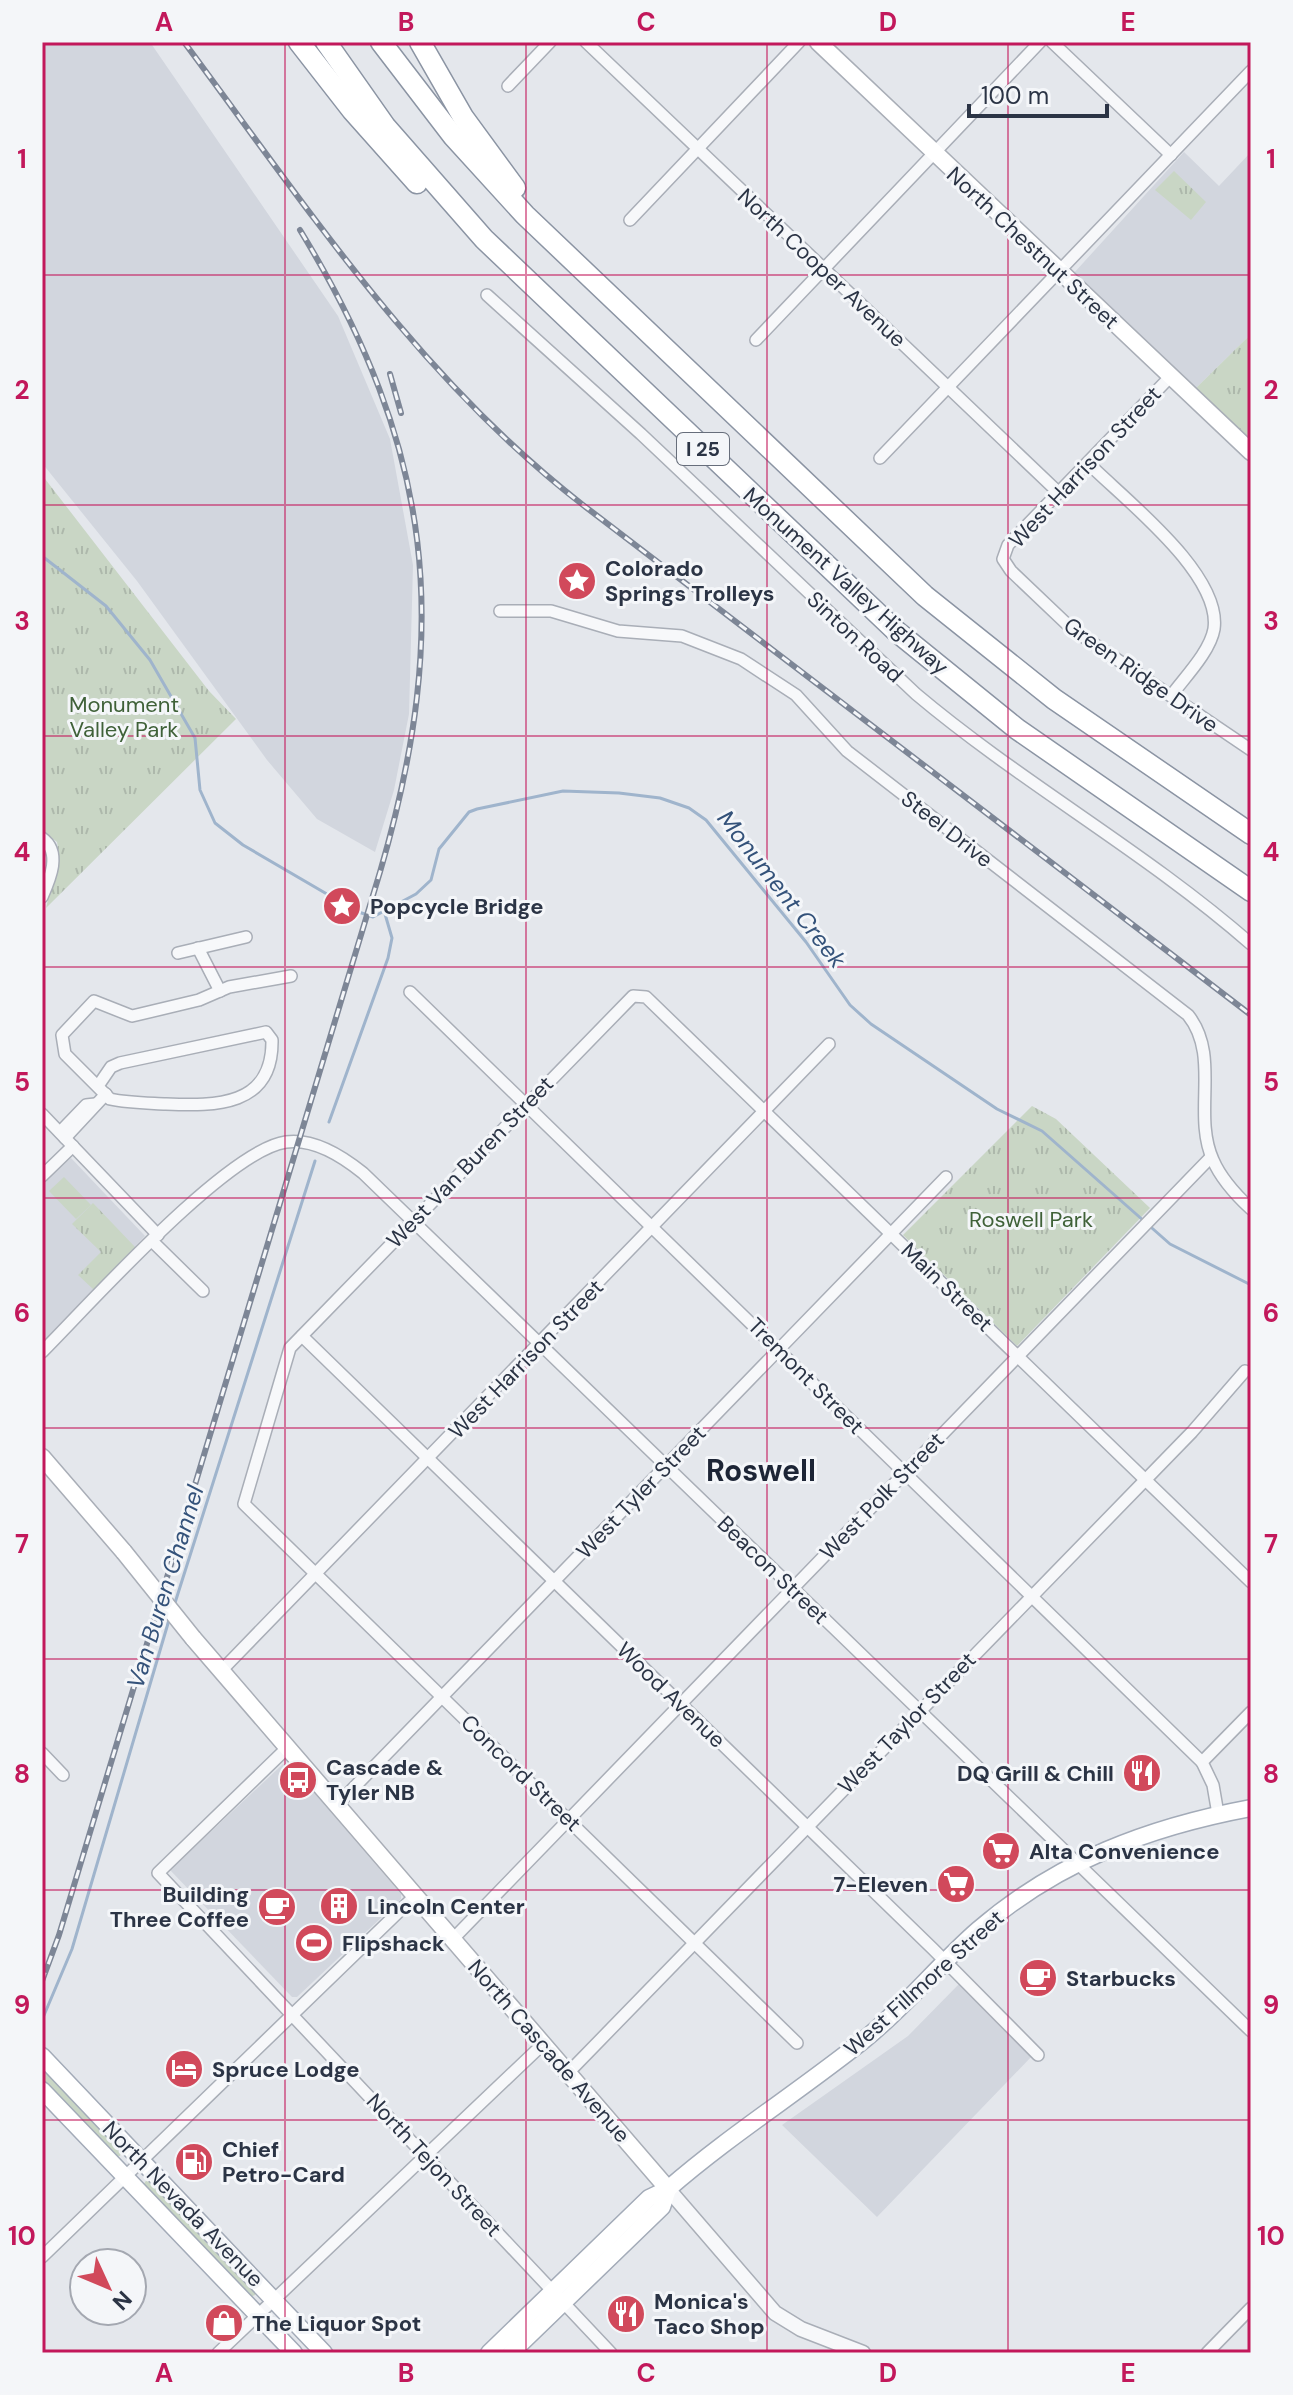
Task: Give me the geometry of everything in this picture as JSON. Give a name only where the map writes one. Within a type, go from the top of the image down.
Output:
[{"type":"highway","points":[[299,42],[400,166],[449,214],[511,266]]},
{"type":"highway","name":"Monument Valley Highway","points":[[326,42],[404,149],[511,266],[926,657],[1017,729],[1251,891]]},
{"type":"highway","name":"Monument Valley Highway","points":[[381,42],[427,105],[483,170],[583,271],[952,619],[1054,699],[1251,834]]},
{"type":"highway","points":[[420,42],[487,151],[583,271]]},
{"type":"highway","points":[[1208,804],[1251,828]]},
{"type":"main road","name":"North Chestnut Street","points":[[818,42],[1251,452]]},
{"type":"main road","name":"North Cascade Avenue","points":[[42,1457],[336,1806],[668,2189]]},
{"type":"main road","name":"West Fillmore Street","points":[[559,2297],[649,2198],[668,2189],[868,2037],[993,1919],[1078,1865],[1149,1831],[1251,1808]]},
{"type":"main road","name":"North Nevada Avenue","points":[[43,2057],[324,2353]]},
{"type":"main road","name":"North Nevada Avenue","points":[[42,2090],[294,2353]]},
{"type":"main road","points":[[489,2353],[559,2297]]},
{"type":"main road","points":[[511,2353],[559,2297]]},
{"type":"street","points":[[508,86],[550,42]]},
{"type":"street","name":"North Cooper Avenue","points":[[586,42],[1059,493]]},
{"type":"street","points":[[630,220],[799,42]]},
{"type":"street","points":[[756,340],[1040,42]]},
{"type":"street","points":[[1052,42],[1171,155]]},
{"type":"street","points":[[880,458],[1251,71]]},
{"type":"street","name":"Sinton Road","points":[[487,295],[641,434],[916,694],[1010,765],[1170,876],[1251,944]]},
{"type":"street","name":"West Harrison Street","points":[[1003,559],[1008,545],[1170,377]]},
{"type":"street","points":[[1088,463],[1188,562],[1205,589],[1213,613],[1211,639],[1171,696]]},
{"type":"street","name":"Green Ridge Drive","points":[[1003,559],[1072,629],[1251,750]]},
{"type":"street","name":"Steel Drive","points":[[500,611],[551,611],[618,631],[682,636],[741,659],[796,695],[847,751],[1188,1015],[1199,1030],[1204,1049],[1211,1157],[1228,1185],[1251,1209]]},
{"type":"street","points":[[42,838],[51,846],[53,857],[42,897]]},
{"type":"street","points":[[178,953],[246,937]]},
{"type":"street","points":[[198,948],[220,991]]},
{"type":"street","points":[[42,1176],[86,1105],[95,1104],[102,1090],[111,1067],[266,1032],[272,1040],[264,1075],[253,1089],[235,1101],[213,1106],[120,1101],[102,1090],[65,1054],[61,1041],[65,1030],[94,1001],[132,1016],[199,1000],[220,991],[291,976]]},
{"type":"street","name":"Tremont Street","points":[[410,992],[1202,1762]]},
{"type":"street","name":"West Van Buren Street","points":[[244,1504],[290,1348],[633,996],[641,994]]},
{"type":"street","name":"Main Street","points":[[641,994],[766,1111],[1251,1582]]},
{"type":"street","name":"West Harrison Street","points":[[221,1671],[829,1044]]},
{"type":"street","points":[[42,1114],[203,1291]]},
{"type":"street","name":"Beacon Street","points":[[155,1238],[220,1179],[278,1143],[308,1143],[341,1156],[541,1344],[1251,2031]]},
{"type":"street","name":"West Polk Street","points":[[453,1939],[1211,1157]]},
{"type":"street","name":"West Tyler Street","points":[[336,1806],[946,1177]]},
{"type":"street","points":[[42,1352],[155,1238]]},
{"type":"street","name":"Wood Avenue","points":[[302,1336],[1038,2055]]},
{"type":"street","name":"West Taylor Street","points":[[567,2074],[1145,1480],[1245,1371]]},
{"type":"street","name":"Concord Street","points":[[244,1504],[797,2043]]},
{"type":"street","points":[[1012,1616],[1022,1626]]},
{"type":"street","points":[[1218,1814],[1213,1785],[1202,1762],[1251,1712]]},
{"type":"street","name":"North Tejon Street","points":[[287,1748],[158,1873],[611,2353]]},
{"type":"street","points":[[42,1753],[63,1775]]},
{"type":"street","points":[[42,2257],[415,1896]]},
{"type":"street","points":[[218,2353],[542,2045]]},
{"type":"street","name":"North Cascade Avenue","points":[[668,2189],[775,2313],[801,2329],[863,2353]]},
{"type":"street","points":[[1207,2353],[1251,2308]]},
{"type":"shaded area","points":[[42,42],[150,42],[338,316],[390,439],[413,565],[409,714],[394,790],[375,852],[317,819],[267,760],[137,581],[42,463]]},
{"type":"shaded area","points":[[1184,152],[1219,186],[1251,152],[1251,334],[1195,389],[1074,273]]},
{"type":"shaded area","points":[[71,1158],[145,1236],[42,1345],[42,1183]]},
{"type":"shaded area","name":"Lincoln Center","points":[[283,1764],[291,1766],[401,1894],[401,1899],[297,1997],[292,1997],[170,1870]]},
{"type":"shaded area","points":[[959,1984],[1033,2055],[877,2217],[782,2125],[908,2036]]},
{"type":"green space","points":[[1174,171],[1206,202],[1191,220],[1155,190]]},
{"type":"green space","points":[[1251,334],[1251,443],[1195,389]]},
{"type":"green space","name":"Monument Valley Park","points":[[42,475],[209,691],[236,719],[46,908],[59,854],[57,842],[42,830]]},
{"type":"green space","name":"Roswell Park","points":[[1032,1106],[1056,1119],[1150,1208],[1017,1346],[903,1235]]},
{"type":"green space","points":[[64,1177],[91,1205],[76,1219],[49,1191]]},
{"type":"green space","points":[[93,1203],[136,1248],[94,1290],[78,1275],[101,1252],[72,1224]]},
{"type":"green space","points":[[42,2067],[122,2150],[120,2156],[114,2157],[42,2083]]},
{"type":"green space","points":[[148,2178],[255,2295],[250,2297],[143,2185]]},
{"type":"waterway","name":"Monument Creek","points":[[42,556],[106,606],[150,660],[195,738],[200,790],[215,823],[243,845],[356,911],[373,917],[416,894],[431,880],[439,849],[469,812],[477,809],[563,791],[660,798],[689,808],[706,820],[806,942],[850,1005],[871,1024],[997,1109],[1042,1131],[1170,1244],[1251,1285]]},
{"type":"waterway","name":"Van Buren Channel","points":[[329,1122],[388,958],[392,938],[385,914]]},
{"type":"waterway","name":"Van Buren Channel","points":[[174,1606],[315,1161]]},
{"type":"waterway","name":"Van Buren Channel","points":[[42,2020],[72,1949],[169,1620]]},
{"type":"railway","points":[[184,42],[368,288],[469,403],[524,456],[583,505],[1251,1015]]},
{"type":"railway","points":[[42,1981],[59,1935],[380,872],[403,783],[417,699],[422,619],[417,541],[403,465],[379,389],[345,311],[300,230]]},
{"type":"railway","points":[[390,374],[401,413]]},
{"type":"place","name":"Colorado Springs Trolleys","points":[[577,581]]},
{"type":"place","name":"Popcycle Bridge","points":[[342,906]]},
{"type":"place","name":"DQ Grill & Chill","points":[[1142,1773]]},
{"type":"place","name":"Cascade & Tyler NB","points":[[298,1780]]},
{"type":"place","name":"Alta Convenience","points":[[1001,1851]]},
{"type":"place","name":"7-Eleven","points":[[956,1884]]},
{"type":"place","name":"Lincoln Center","points":[[339,1906]]},
{"type":"place","name":"Building Three Coffee","points":[[277,1907]]},
{"type":"place","name":"Flipshack","points":[[314,1943]]},
{"type":"place","name":"Starbucks","points":[[1038,1978]]},
{"type":"place","name":"Spruce Lodge","points":[[184,2069]]},
{"type":"place","name":"Chief Petro-Card","points":[[194,2162]]},
{"type":"place","name":"Monica's Taco Shop","points":[[626,2314]]},
{"type":"place","name":"The Liquor Spot","points":[[224,2323]]},
{"type":"district","name":"Roswell","points":[[761,1470]]}]
